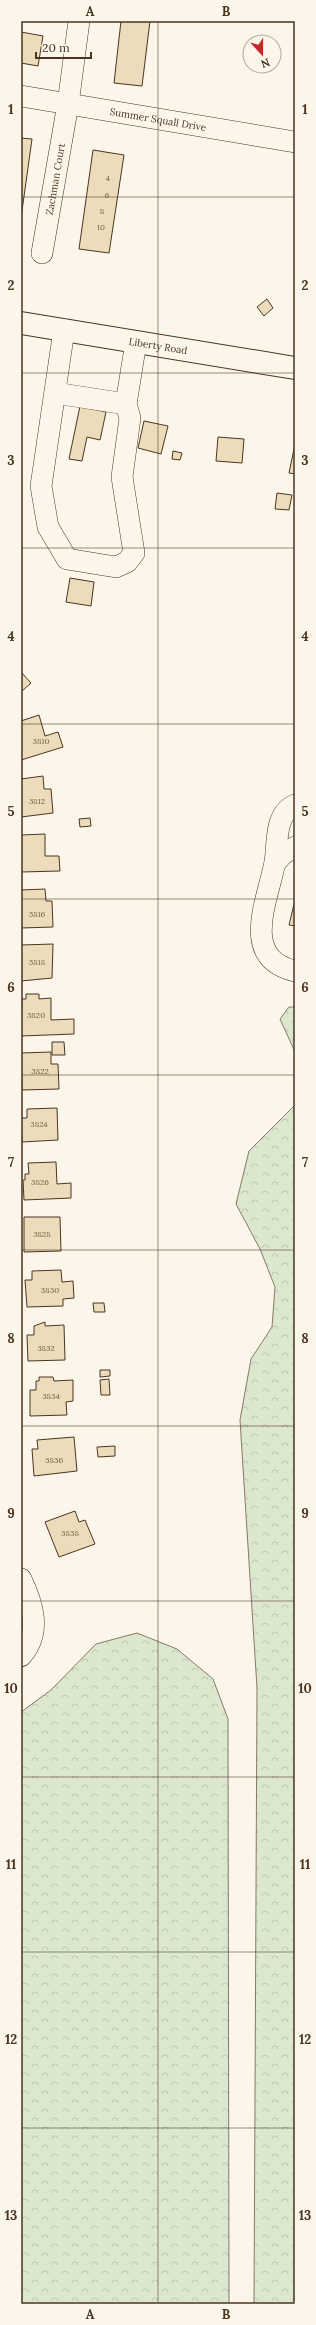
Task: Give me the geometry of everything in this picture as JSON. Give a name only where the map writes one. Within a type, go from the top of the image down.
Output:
[{"type":"main road","name":"Liberty Road","points":[[21,323],[295,368]]},
{"type":"street","name":"Zachman Court","points":[[42,253],[68,104],[79,21]]},
{"type":"street","name":"Summer Squall Drive","points":[[21,96],[295,142]]},
{"type":"street","points":[[64,330],[41,486],[48,527],[67,559],[116,567],[127,562],[134,553],[122,477],[130,418],[126,404],[136,342]]},
{"type":"street","points":[[55,393],[126,404]]},
{"type":"street","points":[[295,805],[283,815],[279,825],[274,863],[261,915],[260,932],[272,960],[284,968],[295,971]]},
{"type":"street","points":[[274,863],[282,854],[295,846]]},
{"type":"street","points":[[21,1579],[29,1597],[35,1618],[32,1637],[21,1656]]},
{"type":"green space","points":[[289,1007],[295,1007],[295,1052],[280,1019]]},
{"type":"green space","points":[[295,1105],[295,2304],[254,2304],[257,1688],[240,1420],[251,1359],[272,1327],[275,1287],[260,1249],[236,1204],[249,1151]]},
{"type":"green space","points":[[137,1633],[177,1649],[213,1679],[228,1719],[229,2304],[21,2304],[21,1712],[51,1690],[96,1644]]},
{"type":"building","points":[[121,21],[150,21],[142,86],[114,83]]},
{"type":"building","points":[[21,32],[43,36],[38,66],[21,63]]},
{"type":"building","points":[[21,138],[32,139],[21,218]]},
{"type":"building","points":[[93,150],[124,155],[109,253],[79,249]]},
{"type":"building","points":[[267,299],[273,308],[264,316],[257,307]]},
{"type":"building","points":[[80,406],[106,412],[100,440],[87,437],[82,461],[69,459]]},
{"type":"building","points":[[144,421],[168,426],[161,454],[138,448]]},
{"type":"building","points":[[218,437],[244,439],[242,463],[216,461]]},
{"type":"building","points":[[295,444],[295,474],[289,473]]},
{"type":"building","points":[[173,451],[182,453],[180,460],[172,459]]},
{"type":"building","points":[[277,493],[292,495],[289,510],[275,509]]},
{"type":"building","points":[[70,578],[94,582],[91,606],[66,602]]},
{"type":"building","points":[[21,672],[31,683],[21,692]]},
{"type":"building","points":[[39,715],[45,736],[58,732],[63,747],[21,760],[21,721]]},
{"type":"building","points":[[43,776],[44,789],[51,789],[53,813],[21,817],[21,779]]},
{"type":"building","points":[[90,818],[91,826],[80,827],[79,819]]},
{"type":"building","points":[[45,834],[45,856],[59,856],[60,871],[21,872],[21,835]]},
{"type":"building","points":[[45,889],[46,901],[52,901],[53,927],[21,928],[21,890]]},
{"type":"building","points":[[295,900],[295,926],[289,925]]},
{"type":"building","points":[[53,944],[52,978],[21,981],[21,945]]},
{"type":"building","points":[[26,994],[39,994],[39,999],[51,998],[51,1020],[74,1019],[74,1034],[21,1036],[22,999],[26,999]]},
{"type":"building","points":[[52,1042],[64,1042],[65,1055],[52,1055]]},
{"type":"building","points":[[51,1052],[51,1064],[58,1064],[59,1089],[22,1090],[21,1053]]},
{"type":"building","points":[[57,1108],[58,1140],[22,1142],[21,1118],[27,1118],[27,1109]]},
{"type":"building","points":[[56,1162],[57,1184],[71,1183],[71,1198],[24,1200],[23,1180],[25,1180],[25,1174],[29,1174],[28,1163]]},
{"type":"building","points":[[24,1217],[60,1217],[61,1251],[24,1252]]},
{"type":"building","points":[[61,1270],[62,1282],[73,1281],[74,1298],[63,1299],[63,1306],[27,1307],[25,1280],[32,1280],[32,1271]]},
{"type":"building","points":[[93,1303],[104,1303],[105,1312],[94,1312]]},
{"type":"building","points":[[45,1322],[45,1326],[64,1325],[65,1360],[28,1361],[27,1335],[34,1335],[34,1326]]},
{"type":"building","points":[[100,1370],[110,1370],[110,1376],[100,1377]]},
{"type":"building","points":[[39,1377],[53,1377],[54,1381],[73,1380],[73,1401],[66,1402],[67,1415],[30,1416],[30,1390],[36,1390],[36,1381],[39,1381]]},
{"type":"building","points":[[109,1379],[110,1395],[101,1395],[100,1380]]},
{"type":"building","points":[[74,1437],[77,1471],[34,1476],[32,1449],[38,1449],[37,1440]]},
{"type":"building","points":[[115,1446],[115,1456],[98,1457],[97,1447]]},
{"type":"building","points":[[75,1511],[79,1522],[85,1520],[95,1544],[59,1557],[45,1522]]}]
